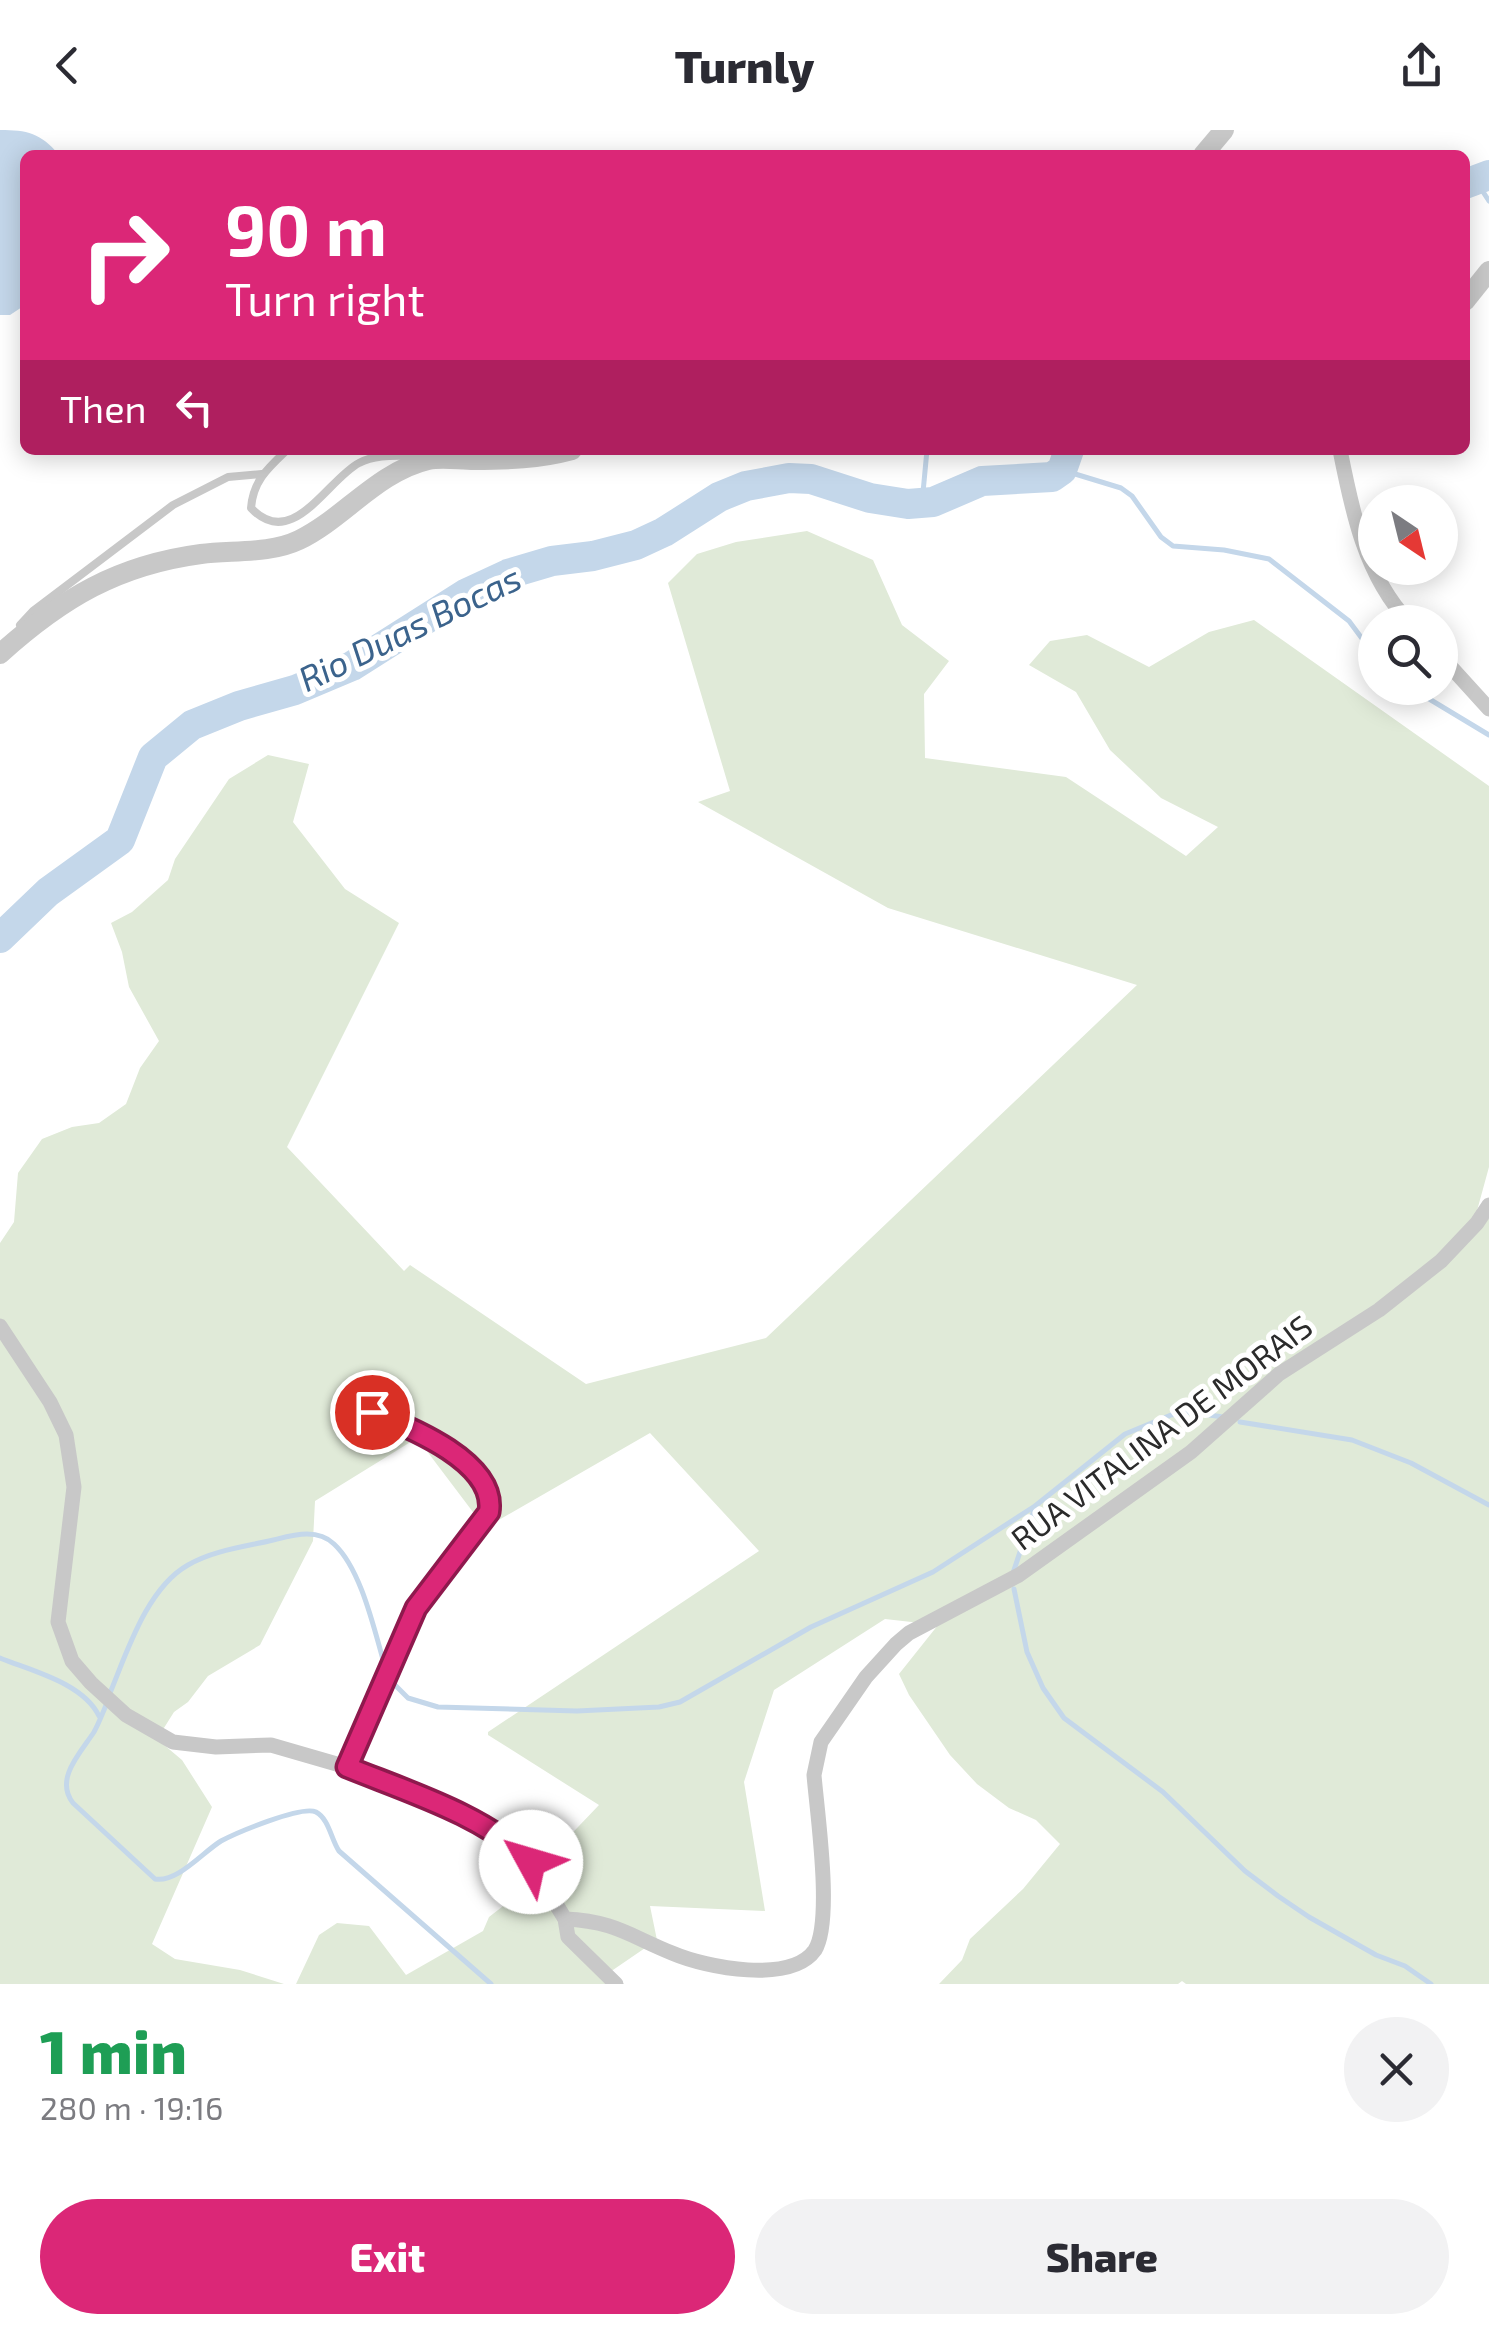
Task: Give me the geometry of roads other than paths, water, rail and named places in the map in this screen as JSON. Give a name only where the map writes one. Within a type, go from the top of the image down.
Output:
[{"type":"street","points":[[1207,150],[1224,130]]},
{"type":"street","points":[[1470,295],[1489,270]]},
{"type":"street","points":[[1,653],[56,608],[97,582],[131,568],[199,554],[296,542],[411,466],[438,459],[536,460],[554,455]]},
{"type":"street","points":[[1341,455],[1364,546],[1395,605]]},
{"type":"street","points":[[1458,675],[1489,709]]},
{"type":"street","points":[[1463,680],[1489,695]]},
{"type":"street","name":"RUA VITALINA DE MORAIS","points":[[565,1919],[596,1920],[672,1953],[749,1974],[784,1970],[806,1960],[816,1950],[822,1921],[814,1776],[817,1754],[880,1658],[909,1633],[1019,1576],[1191,1452],[1278,1374],[1378,1310],[1441,1261],[1489,1205]]},
{"type":"street","points":[[0,1326],[50,1402],[66,1435],[74,1487],[58,1622],[72,1661],[126,1714],[173,1742],[271,1745],[347,1767],[478,1824],[509,1842],[531,1862],[565,1919],[568,1936],[616,1984]]},
{"type":"street","points":[[347,1767],[416,1608],[489,1512],[491,1502],[485,1485],[430,1436],[372,1412]]},
{"type":"lane","points":[[282,455],[262,474],[252,492],[251,508],[261,518],[275,522],[309,510],[359,462],[387,456],[438,459]]},
{"type":"lane","points":[[1,653],[10,636],[33,611],[173,505],[228,477],[262,474]]},
{"type":"water","points":[[0,130],[33,134],[54,150],[20,150],[20,308],[10,315],[0,315]]},
{"type":"waterway","name":"Rio Duas Bocas","points":[[1470,182],[1489,175]]},
{"type":"waterway","points":[[1476,181],[1489,201]]},
{"type":"waterway","points":[[922,503],[927,455]]},
{"type":"waterway","name":"Rio Duas Bocas","points":[[0,938],[48,892],[120,840],[153,757],[192,725],[352,666],[467,593],[508,574],[636,545],[719,497],[746,486],[789,478],[811,479],[870,498],[908,504],[933,502],[982,481],[1052,477],[1062,470],[1067,455]]},
{"type":"waterway","points":[[1062,470],[1121,488],[1173,546],[1269,559],[1349,621],[1358,633]]},
{"type":"waterway","points":[[1439,705],[1489,735]]},
{"type":"waterway","points":[[394,1684],[408,1698],[438,1707],[577,1711],[659,1707],[680,1702],[811,1627],[933,1572],[1035,1506],[1125,1434],[1171,1415],[1189,1412],[1223,1417]]},
{"type":"waterway","points":[[1240,1422],[1352,1440],[1411,1463],[1489,1505]]},
{"type":"waterway","points":[[1013,1573],[1035,1507]]},
{"type":"waterway","points":[[110,1693],[140,1622],[174,1575],[217,1553],[303,1534],[327,1539],[352,1568],[384,1663]]},
{"type":"waterway","points":[[1014,1589],[1027,1652],[1043,1688],[1064,1718],[1163,1792],[1245,1871],[1278,1896],[1431,1984]]},
{"type":"waterway","points":[[0,1658],[69,1687],[99,1716]]},
{"type":"waterway","points":[[107,1703],[68,1775],[68,1794],[155,1879],[181,1872],[221,1841],[240,1832],[284,1816],[316,1812],[327,1824],[339,1851],[491,1984]]}]
